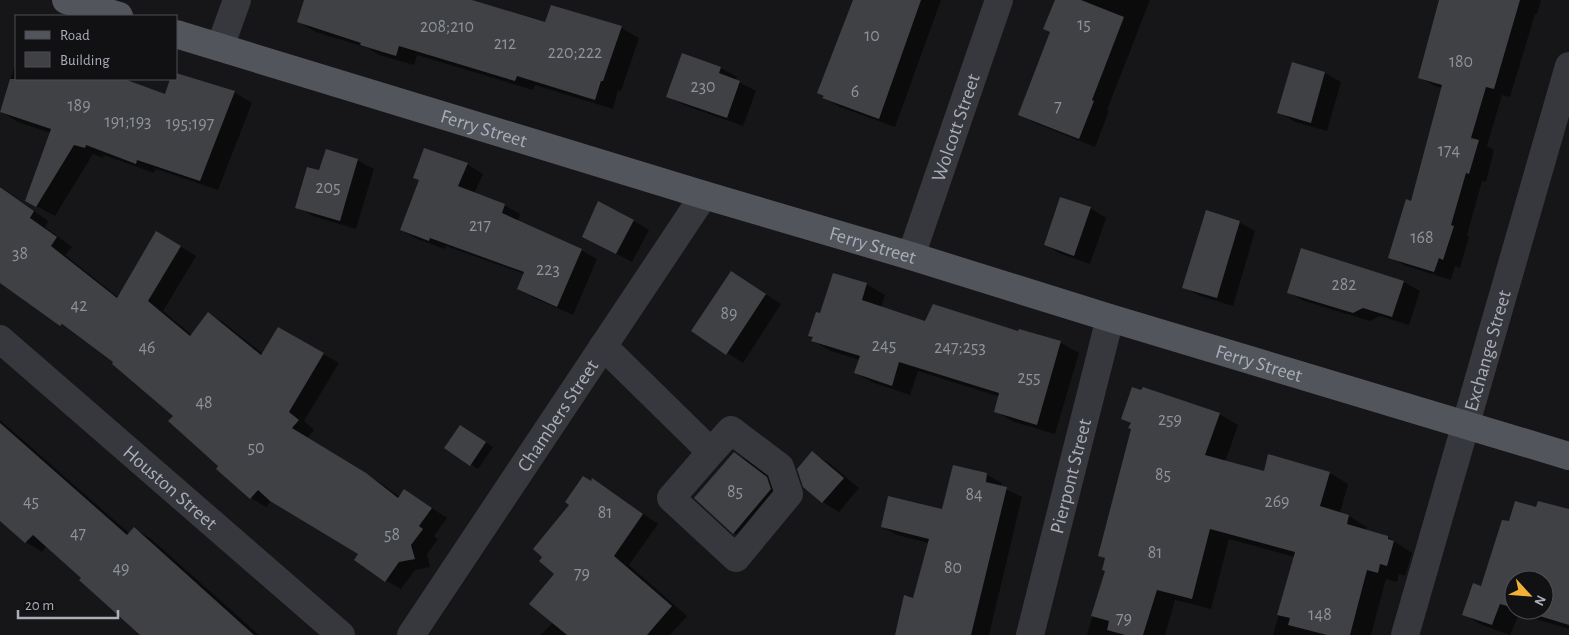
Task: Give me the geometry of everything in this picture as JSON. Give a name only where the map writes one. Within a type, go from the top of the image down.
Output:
[{"type":"main road","points":[[66,0],[116,15]]},
{"type":"main road","name":"Ferry Street","points":[[178,35],[1569,456]]},
{"type":"street","points":[[220,47],[237,0]]},
{"type":"street","name":"Wolcott Street","points":[[911,256],[999,0]]},
{"type":"street","name":"Exchange Street","points":[[1405,635],[1569,66]]},
{"type":"street","name":"Chambers Street","points":[[411,635],[704,195]]},
{"type":"street","name":"Pierpont Street","points":[[1030,635],[1110,318]]},
{"type":"street","name":"Houston Street","points":[[0,339],[341,635]]},
{"type":"street","points":[[603,346],[711,452]]},
{"type":"street","points":[[731,430],[780,467],[789,494],[736,558],[671,498],[711,452],[731,430]]},
{"type":"building","points":[[304,0],[472,0],[545,22],[551,5],[622,26],[595,100],[517,76],[515,81],[399,46],[396,56],[360,45],[361,43],[297,22]]},
{"type":"building","points":[[853,0],[921,0],[879,119],[822,98],[824,96],[817,93]]},
{"type":"building","points":[[1055,0],[1081,0],[1124,17],[1079,139],[1018,115],[1050,32],[1043,29]]},
{"type":"building","points":[[1439,0],[1520,0],[1494,89],[1486,87],[1471,138],[1479,140],[1469,174],[1466,173],[1451,225],[1454,226],[1443,260],[1439,258],[1434,272],[1388,258],[1406,199],[1411,201],[1442,85],[1418,78]]},
{"type":"building","points":[[682,53],[721,67],[719,73],[740,81],[727,118],[666,97]]},
{"type":"building","points":[[1292,62],[1325,72],[1311,123],[1277,113]]},
{"type":"building","points":[[178,74],[235,91],[200,181],[137,160],[136,164],[86,145],[85,148],[74,145],[36,207],[25,201],[51,129],[0,112],[10,79],[127,80],[165,94],[170,80],[178,80]]},
{"type":"building","points":[[424,148],[468,163],[458,186],[505,204],[502,213],[582,249],[557,307],[517,289],[524,272],[430,238],[429,241],[400,230],[419,180],[413,178]]},
{"type":"building","points":[[326,149],[358,159],[340,221],[295,208],[307,167],[319,170]]},
{"type":"building","points":[[0,187],[34,211],[30,218],[57,237],[51,246],[117,298],[156,231],[181,246],[148,301],[190,336],[208,312],[261,355],[278,327],[324,353],[289,412],[299,420],[292,428],[366,473],[398,498],[404,489],[432,508],[419,526],[423,529],[411,545],[415,559],[399,562],[385,582],[354,560],[358,554],[270,501],[258,490],[250,499],[216,469],[218,466],[168,421],[173,416],[112,364],[113,362],[62,324],[60,326],[0,283]]},
{"type":"building","points":[[1060,197],[1091,207],[1074,256],[1044,245]]},
{"type":"building","points":[[598,201],[634,220],[616,254],[582,237]]},
{"type":"building","points":[[1206,210],[1240,221],[1217,298],[1182,288]]},
{"type":"building","points":[[1301,248],[1404,281],[1392,317],[1363,308],[1353,313],[1287,293]]},
{"type":"building","points":[[731,271],[766,294],[726,355],[691,331]]},
{"type":"building","points":[[833,273],[867,283],[862,300],[925,321],[933,304],[1018,331],[1019,329],[1061,341],[1037,425],[994,412],[999,393],[899,362],[892,386],[854,373],[860,356],[811,341],[813,337],[808,336],[816,312],[820,313]]},
{"type":"building","points":[[1132,387],[1141,390],[1143,387],[1220,413],[1205,455],[1264,471],[1268,454],[1330,472],[1320,506],[1349,515],[1347,524],[1388,536],[1388,539],[1394,541],[1387,566],[1380,564],[1378,573],[1367,570],[1350,635],[1327,635],[1288,625],[1290,618],[1277,615],[1295,552],[1210,529],[1192,599],[1157,590],[1143,635],[1125,635],[1107,630],[1109,621],[1091,616],[1105,571],[1102,570],[1105,558],[1098,556],[1131,429],[1128,428],[1131,423],[1121,419]]},
{"type":"building","points":[[0,423],[127,535],[134,527],[254,635],[140,635],[33,535],[25,543],[0,521]]},
{"type":"building","points":[[460,425],[486,442],[470,466],[444,448]]},
{"type":"building","points":[[812,451],[844,478],[822,503],[803,487],[797,469]]},
{"type":"building","points":[[734,452],[767,477],[771,489],[733,534],[694,498]]},
{"type":"building","points":[[953,465],[987,473],[986,482],[1007,487],[971,635],[895,635],[904,595],[913,598],[929,539],[881,527],[888,496],[942,509]]},
{"type":"building","points":[[583,476],[591,481],[592,478],[643,514],[614,556],[672,606],[647,635],[567,635],[529,604],[554,574],[539,561],[542,557],[533,549],[569,505],[565,502]]},
{"type":"building","points":[[1515,501],[1536,507],[1538,501],[1569,509],[1569,625],[1553,620],[1554,570],[1504,570],[1504,605],[1500,604],[1492,625],[1462,615],[1473,583],[1481,586],[1502,520],[1509,521]]}]
